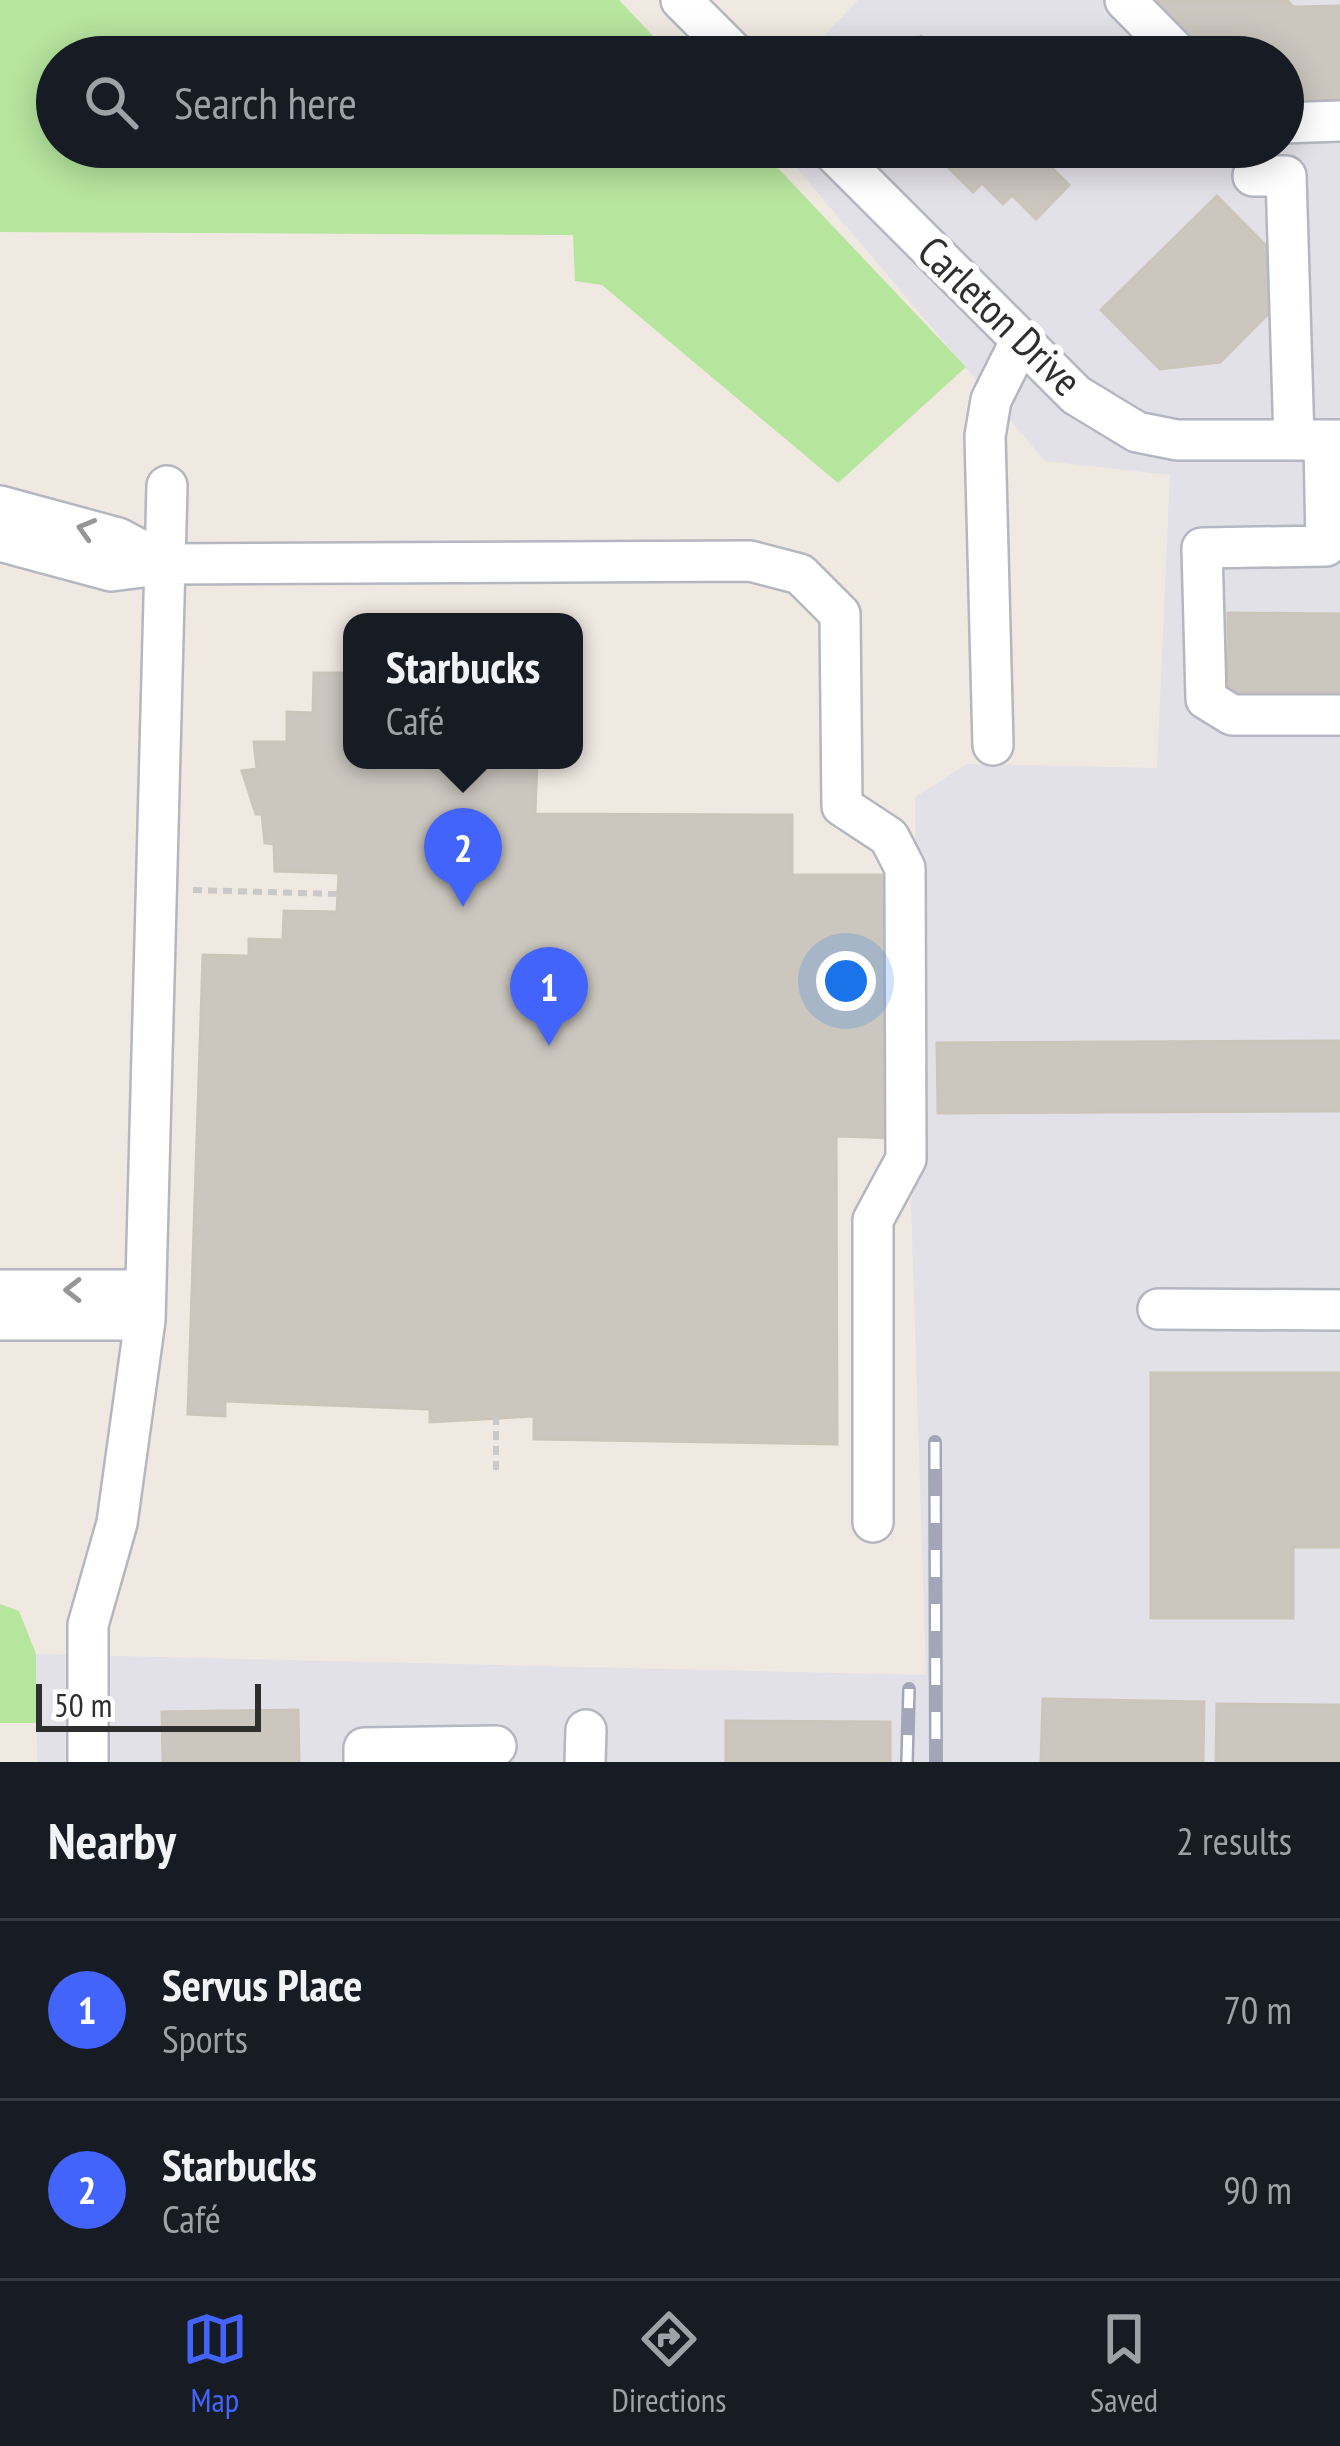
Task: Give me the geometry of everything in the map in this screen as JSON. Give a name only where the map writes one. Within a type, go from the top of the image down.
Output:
[{"type":"street","points":[[681,0],[717,36]]},
{"type":"street","points":[[1125,0],[1160,36]]},
{"type":"street","points":[[1304,122],[1340,121]]},
{"type":"street","name":"Carleton Drive","points":[[850,168],[1076,395],[1137,432],[1177,440],[1320,440]]},
{"type":"street","points":[[1253,176],[1286,176],[1333,546],[1202,548],[1206,699],[1232,715],[1340,716]]},
{"type":"street","points":[[993,745],[985,436],[991,400],[1021,340]]},
{"type":"street","points":[[88,1762],[88,1625],[117,1523],[145,1305],[167,486]]},
{"type":"street","points":[[0,506],[118,538],[167,563]]},
{"type":"street","points":[[0,541],[112,571],[167,563],[750,561],[800,574],[841,614],[842,806],[889,836],[905,868],[906,1160],[873,1220],[873,1522]]},
{"type":"street","points":[[0,1290],[145,1305]]},
{"type":"street","points":[[0,1320],[145,1305]]},
{"type":"street","points":[[1158,1309],[1340,1310]]},
{"type":"street","points":[[364,1762],[364,1748],[496,1746]]},
{"type":"path","points":[[193,890],[338,894]]},
{"type":"path","points":[[496,1416],[496,1474]]},
{"type":"shaded area","points":[[858,0],[1340,0],[1340,1762],[37,1762],[36,1654],[926,1675],[911,1202],[919,1157],[915,797],[967,764],[1157,768],[1170,475],[1045,461],[797,168],[1304,168],[1304,36],[824,36]]},
{"type":"green space","points":[[0,0],[619,0],[653,36],[36,36],[36,168],[778,168],[966,367],[838,483],[602,285],[575,281],[573,235],[0,232]]},
{"type":"green space","points":[[0,1604],[19,1611],[36,1654],[36,1723],[0,1723]]},
{"type":"building","points":[[1141,0],[1287,0],[1293,7],[1340,6],[1340,109],[1304,110],[1304,36],[1177,36]]},
{"type":"building","points":[[949,168],[1052,168],[1069,185],[1036,219],[1012,195],[1003,204],[982,183],[973,192]]},
{"type":"building","points":[[1217,196],[1274,254],[1273,309],[1220,362],[1160,369],[1101,310]]},
{"type":"building","points":[[1228,613],[1340,614],[1340,693],[1228,693]]},
{"type":"building","points":[[314,673],[343,673],[343,769],[537,769],[535,814],[792,815],[792,875],[901,875],[897,1138],[836,1136],[837,1444],[534,1439],[534,1416],[430,1422],[430,1409],[225,1401],[225,1416],[188,1414],[203,955],[249,956],[249,939],[283,940],[284,911],[337,912],[339,873],[275,871],[274,844],[265,843],[262,814],[256,814],[242,771],[257,769],[254,742],[287,742],[287,712],[313,713]]},
{"type":"building","points":[[1340,1041],[1340,1111],[938,1113],[937,1043]]},
{"type":"building","points":[[1151,1373],[1340,1373],[1340,1547],[1293,1547],[1293,1618],[1151,1618]]},
{"type":"building","points":[[1043,1699],[1204,1702],[1203,1762],[1041,1762]]},
{"type":"building","points":[[1217,1704],[1340,1705],[1340,1762],[1216,1762]]},
{"type":"building","points":[[298,1710],[299,1762],[163,1762],[162,1712]]},
{"type":"building","points":[[726,1721],[890,1722],[890,1762],[726,1762]]},
{"type":"railway","points":[[935,1442],[936,1762]]},
{"type":"railway","points":[[907,1762],[909,1689]]},
{"type":"place","name":"Starbucks","points":[[463,907]]},
{"type":"place","name":"Servus Place","points":[[549,1046]]}]
